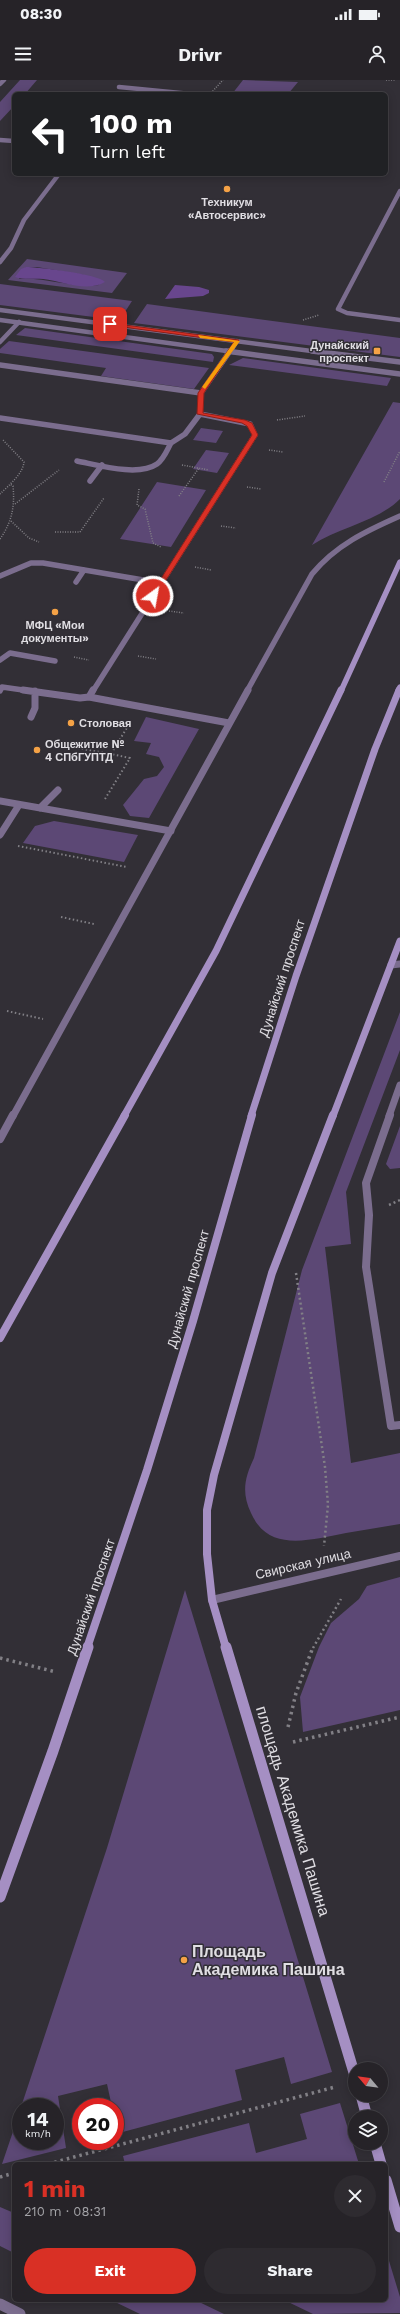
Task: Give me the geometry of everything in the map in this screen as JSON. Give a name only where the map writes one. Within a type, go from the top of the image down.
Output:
[{"type":"main road","points":[[0,1338],[216,951],[308,762],[400,562]]},
{"type":"main road","name":"Дунайский проспект","points":[[0,1897],[53,1751],[147,1470],[276,1036],[370,764],[400,687]]},
{"type":"main road","name":"площадь Академика Пашина","points":[[351,2062],[212,1600],[207,1554],[207,1510],[214,1475],[272,1272],[400,941]]},
{"type":"main road","points":[[377,2150],[380,2162]]},
{"type":"main road","points":[[388,2187],[400,2227]]},
{"type":"street","points":[[0,84],[4,80]]},
{"type":"street","points":[[119,87],[170,92]]},
{"type":"street","points":[[0,140],[12,141]]},
{"type":"street","points":[[0,262],[11,248],[24,220],[57,176]]},
{"type":"street","points":[[400,191],[338,309],[347,313],[400,320]]},
{"type":"street","points":[[0,310],[400,362]]},
{"type":"street","points":[[0,320],[400,374]]},
{"type":"street","points":[[0,342],[19,322]]},
{"type":"street","points":[[77,462],[128,469],[146,468],[159,461],[171,443],[185,434],[200,414],[201,393],[237,341]]},
{"type":"street","points":[[0,365],[201,393]]},
{"type":"street","points":[[89,697],[255,435],[254,429],[243,421],[200,414]]},
{"type":"street","points":[[0,418],[171,443]]},
{"type":"street","points":[[90,481],[102,465]]},
{"type":"street","points":[[0,1139],[312,574],[322,559],[346,540],[400,516]]},
{"type":"street","points":[[0,576],[31,563],[43,563],[161,583]]},
{"type":"street","points":[[76,582],[84,570]]},
{"type":"street","points":[[0,660],[10,653],[55,661]]},
{"type":"street","points":[[1,688],[35,691],[80,698],[89,697],[229,723]]},
{"type":"street","points":[[31,717],[35,708],[35,691]]},
{"type":"street","points":[[40,808],[58,790]]},
{"type":"street","points":[[0,801],[171,831]]},
{"type":"street","points":[[0,835],[19,805]]},
{"type":"street","points":[[391,965],[400,964]]},
{"type":"street","points":[[400,1085],[366,1183],[369,1215],[366,1267],[391,1426],[400,1425]]},
{"type":"street","name":"Свирская улица","points":[[212,1600],[400,1556]]},
{"type":"street","points":[[0,2304],[20,2314]]},
{"type":"path","points":[[386,80],[396,80]]},
{"type":"path","points":[[277,420],[305,416]]},
{"type":"path","points":[[0,437],[24,462],[22,470],[0,494]]},
{"type":"path","points":[[384,482],[400,451]]},
{"type":"path","points":[[159,461],[231,474]]},
{"type":"path","points":[[179,496],[199,468]]},
{"type":"path","points":[[0,539],[10,521],[15,504],[13,486],[10,484]]},
{"type":"path","points":[[55,532],[80,532],[106,494]]},
{"type":"path","points":[[140,508],[145,509],[153,543],[181,552]]},
{"type":"path","points":[[10,521],[29,538],[46,544]]},
{"type":"path","points":[[220,526],[236,528]]},
{"type":"path","points":[[192,567],[211,570]]},
{"type":"path","points":[[165,610],[184,613]]},
{"type":"path","points":[[136,655],[156,659]]},
{"type":"path","points":[[111,754],[140,707]]},
{"type":"path","points":[[66,746],[130,758],[94,817]]},
{"type":"path","points":[[16,846],[128,867]]},
{"type":"path","points":[[61,917],[95,925]]},
{"type":"path","points":[[7,1011],[43,1019]]},
{"type":"path","points":[[296,1268],[325,1466],[328,1505],[324,1546]]},
{"type":"path","points":[[288,1727],[294,1693],[306,1663],[319,1634],[341,1599]]},
{"type":"path","points":[[0,1658],[60,1674]]},
{"type":"path","points":[[293,1742],[400,1717]]},
{"type":"path","points":[[55,2162],[336,2087]]},
{"type":"path","points":[[0,2177],[12,2174]]},
{"type":"shaded area","points":[[20,80],[37,80],[27,92],[12,92],[12,108],[0,121],[0,102]]},
{"type":"shaded area","points":[[243,80],[298,82],[290,92],[234,92]]},
{"type":"shaded area","points":[[27,259],[127,273],[112,293],[8,280]],"holes":[[[26,267],[37,267],[84,275],[99,285],[89,286],[19,279]]]},
{"type":"shaded area","points":[[26,267],[92,276],[105,282],[97,285],[82,286],[51,280],[15,277],[21,269]]},
{"type":"shaded area","points":[[0,284],[132,301],[121,318],[117,320],[0,305]]},
{"type":"shaded area","points":[[175,285],[199,287],[209,290],[209,293],[203,296],[165,299]]},
{"type":"shaded area","points":[[147,304],[400,338],[400,357],[134,323]]},
{"type":"shaded area","points":[[25,328],[212,354],[214,357],[213,362],[16,335]]},
{"type":"shaded area","points":[[9,341],[209,368],[194,389],[101,376],[106,368],[0,353],[0,349]]},
{"type":"shaded area","points":[[243,358],[391,378],[387,386],[229,365]]},
{"type":"shaded area","points":[[393,402],[400,403],[400,499],[391,507],[369,519],[334,533],[312,545]]},
{"type":"shaded area","points":[[201,428],[223,431],[216,443],[193,440]]},
{"type":"shaded area","points":[[206,450],[229,453],[217,473],[193,469]]},
{"type":"shaded area","points":[[157,482],[206,490],[171,547],[120,539]]},
{"type":"shaded area","points":[[146,717],[199,729],[149,818],[130,816],[123,805],[144,779],[157,776],[164,767],[159,757],[146,754],[151,743],[134,741]]},
{"type":"shaded area","points":[[54,821],[138,835],[124,862],[23,843],[35,826]]},
{"type":"shaded area","points":[[400,1012],[400,1050],[346,1192],[351,1244],[325,1247],[351,1463],[400,1453],[400,1524],[306,1540],[292,1541],[280,1539],[269,1534],[259,1526],[251,1513],[245,1491],[246,1478],[254,1458],[302,1270]]},
{"type":"shaded area","points":[[400,1126],[400,1168],[390,1169],[386,1164]]},
{"type":"shaded area","points":[[400,1577],[400,1710],[303,1732],[300,1697],[319,1647],[331,1623],[359,1599],[367,1586]]},
{"type":"shaded area","name":"Площадь Академика Пашина","points":[[185,1590],[332,2072],[291,2084],[284,2057],[235,2070],[242,2100],[124,2132],[124,2098],[110,2098],[107,2084],[58,2096],[58,2098],[24,2098],[107,1848]]},
{"type":"shaded area","points":[[340,2103],[348,2129],[348,2150],[355,2150],[358,2162],[124,2162],[123,2156],[249,2123],[256,2153],[307,2139],[300,2114]]},
{"type":"shaded area","name":"Площадь Академика Пашина","points":[[12,2135],[12,2150],[58,2150],[2,2164]]},
{"type":"shaded area","name":"Площадь Академика Пашина","points":[[64,2135],[66,2148],[64,2148]]},
{"type":"shaded area","points":[[0,2207],[12,2212],[12,2252],[0,2246]]},
{"type":"shaded area","points":[[388,2258],[400,2297],[400,2313],[313,2314],[288,2302],[388,2302]]},
{"type":"shaded area","points":[[115,2302],[199,2302],[224,2314],[140,2314]]},
{"type":"slow traffic","points":[[200,336],[237,341],[205,387]]},
{"type":"place","name":"Техникум «Автосервис»","points":[[227,189]]},
{"type":"place","name":"Дунайский проспект","points":[[377,351]]},
{"type":"place","name":"МФЦ «Мои документы»","points":[[55,612]]},
{"type":"place","name":"Столовая","points":[[71,723]]},
{"type":"place","name":"Общежитие № 4 СПбГУПТД","points":[[37,750]]},
{"type":"place","name":"Площадь Академика Пашина","points":[[184,1960]]},
{"type":"route","points":[[110,324],[237,341],[201,393],[200,414],[243,421],[250,424],[254,429],[255,435],[153,596]]}]
